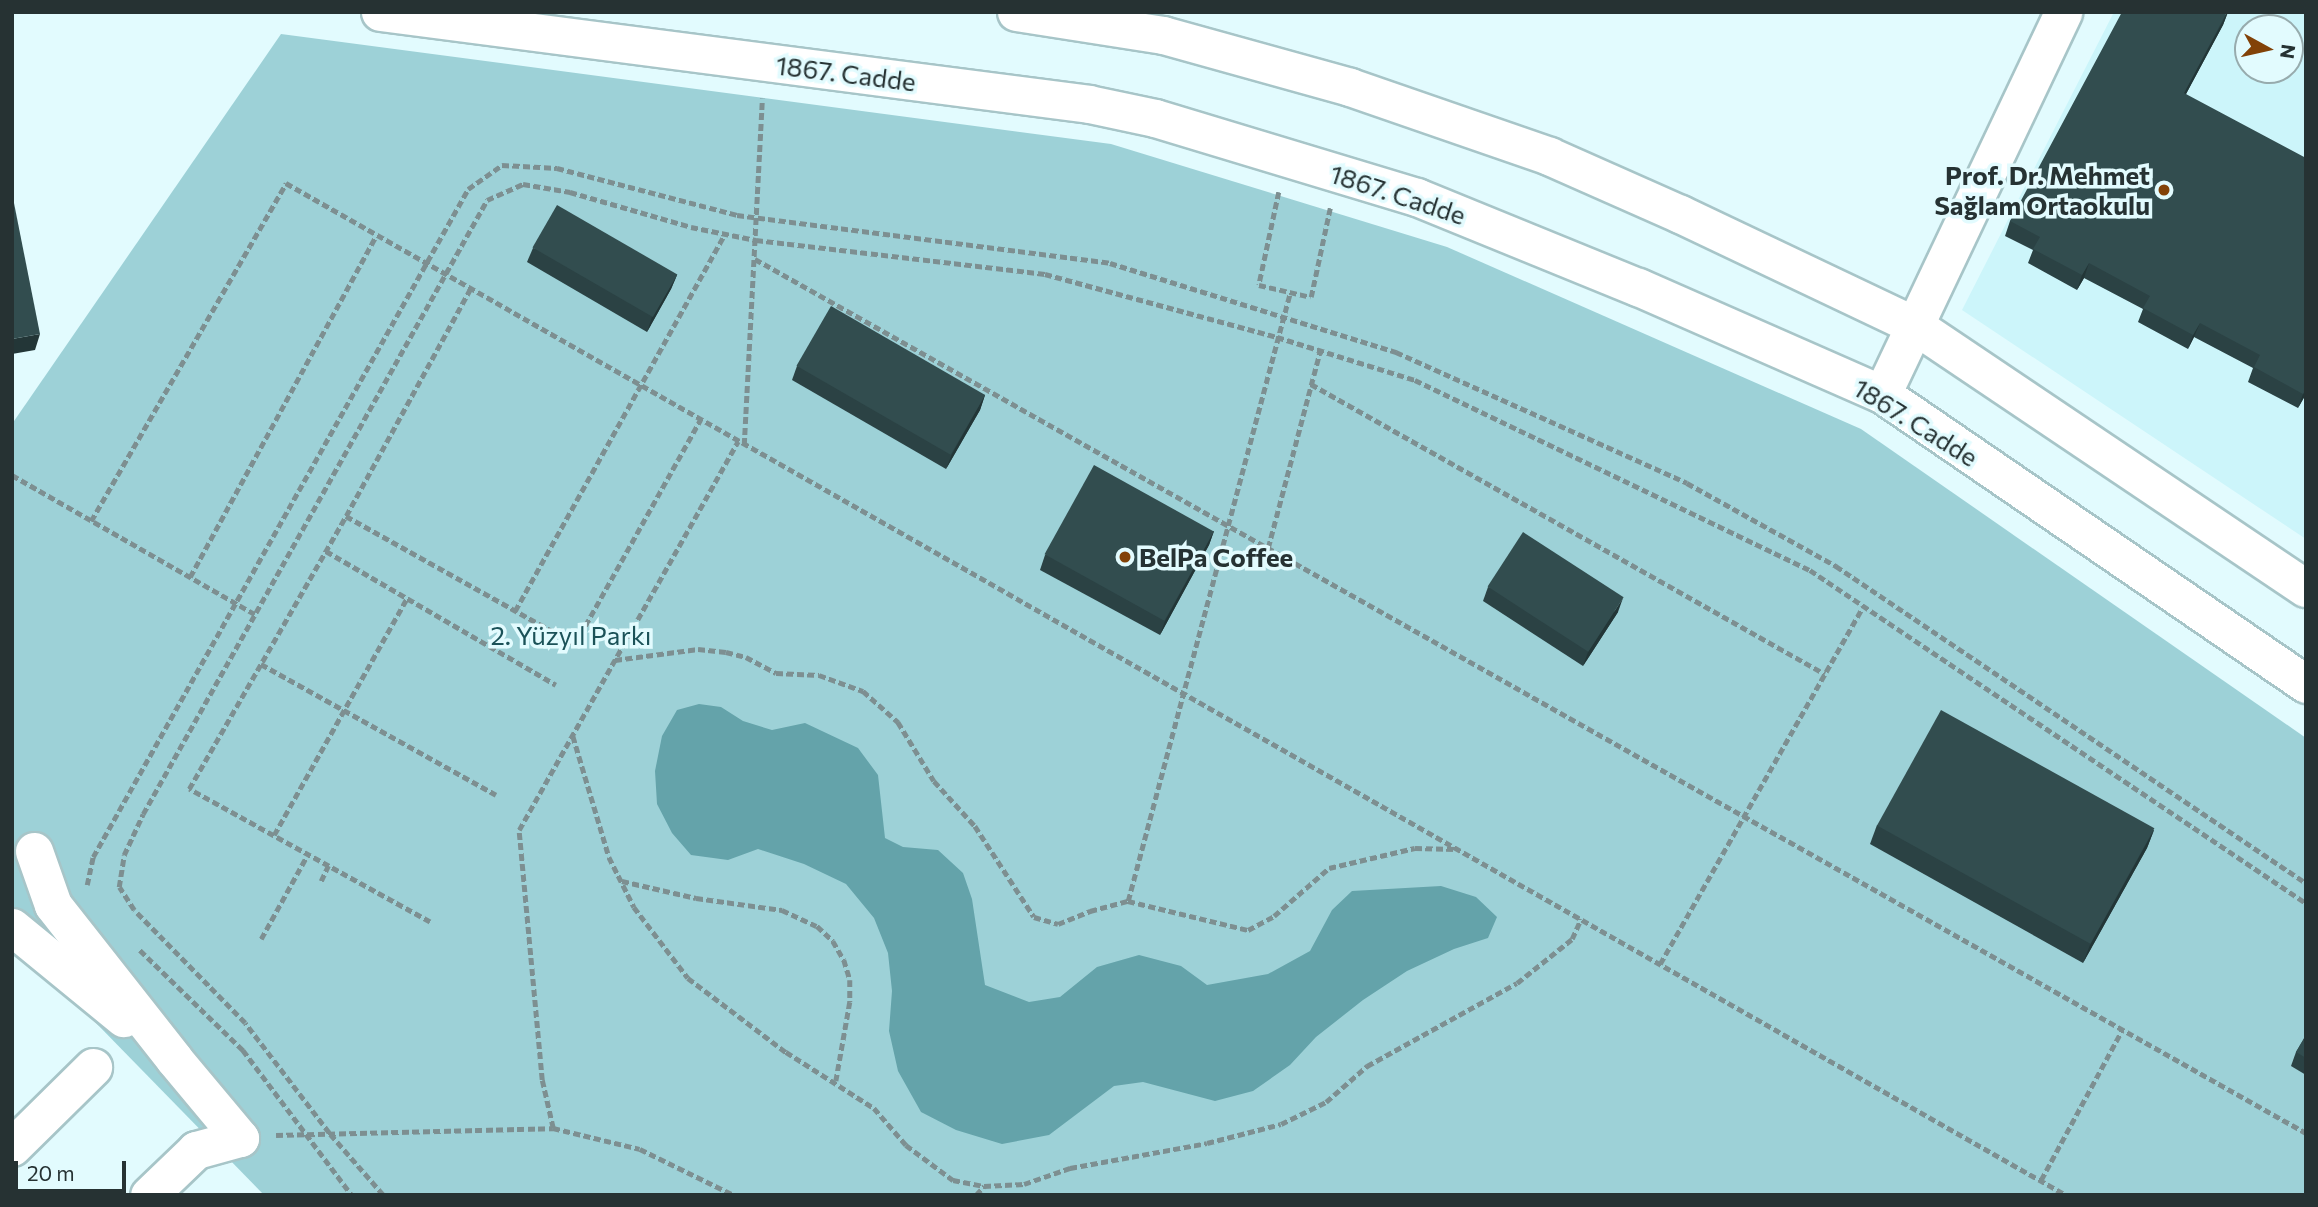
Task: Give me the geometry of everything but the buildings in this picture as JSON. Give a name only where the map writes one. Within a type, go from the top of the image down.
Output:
[{"type":"street","name":"1867. Cadde","points":[[380,12],[1089,104],[1155,118],[1417,197],[1638,287],[1882,394],[2306,684]]},
{"type":"street","points":[[1016,12],[1163,35],[1350,87],[1483,131],[1668,209],[1914,325],[2306,588]]},
{"type":"street","points":[[1882,394],[2063,12]]},
{"type":"street","points":[[34,851],[53,905],[240,1138],[196,1150],[149,1195]]},
{"type":"street","points":[[12,927],[174,1059]]},
{"type":"street","points":[[12,1147],[93,1067]]},
{"type":"path","points":[[744,445],[763,62]]},
{"type":"path","points":[[92,897],[86,887],[93,857],[468,188],[502,164],[557,168],[737,215],[1110,263],[1396,352],[1699,490],[1836,566],[2306,883]]},
{"type":"path","points":[[1281,181],[1259,285],[1311,297],[1333,196]]},
{"type":"path","points":[[91,521],[286,183],[2066,1195]]},
{"type":"path","points":[[383,1195],[329,1133],[245,1023],[134,910],[120,887],[124,855],[144,814],[487,200],[523,184],[570,192],[756,240],[1045,274],[1278,337],[1427,386],[1810,570],[2157,800],[2306,903]]},
{"type":"path","points":[[514,611],[725,233]]},
{"type":"path","points":[[190,577],[376,236]]},
{"type":"path","points":[[755,259],[2306,1133]]},
{"type":"path","points":[[430,922],[190,789],[327,551],[471,288]]},
{"type":"path","points":[[1128,901],[1290,293]]},
{"type":"path","points":[[1268,548],[1320,351]]},
{"type":"path","points":[[1311,384],[1825,674]]},
{"type":"path","points":[[346,516],[575,644],[700,420]]},
{"type":"path","points":[[553,1128],[542,1080],[519,830],[738,442]]},
{"type":"path","points":[[12,475],[255,614]]},
{"type":"path","points":[[327,551],[556,685]]},
{"type":"path","points":[[274,835],[407,598]]},
{"type":"path","points":[[1660,964],[1863,607]]},
{"type":"path","points":[[615,660],[698,649],[726,652],[746,657],[776,673],[819,675],[863,691],[898,722],[934,781],[975,826],[1034,917],[1058,924],[1090,911],[1128,901],[1248,930],[1274,916],[1329,868],[1415,848],[1456,849]]},
{"type":"path","points":[[261,664],[495,795]]},
{"type":"path","points":[[573,736],[609,858],[634,907],[688,978],[786,1052],[836,1081],[874,1108],[906,1145],[953,1180],[984,1186],[1024,1184],[1070,1168],[1207,1143],[1281,1124],[1326,1102],[1367,1066],[1517,983],[1572,939],[1581,919]]},
{"type":"path","points":[[261,939],[308,854]]},
{"type":"path","points":[[321,881],[328,866]]},
{"type":"path","points":[[621,881],[696,898],[769,907],[800,916],[817,926],[832,941],[844,960],[849,980],[850,1002],[836,1081]]},
{"type":"path","points":[[134,945],[243,1050],[352,1195]]},
{"type":"path","points":[[2040,1180],[2122,1030]]},
{"type":"path","points":[[240,1138],[304,1133],[553,1128],[640,1149],[734,1195]]},
{"type":"path","points":[[976,1195],[984,1186]]},
{"type":"shaded area","name":"Prof. Dr. Mehmet Sağlam Ortaokulu","points":[[2114,12],[2306,12],[2306,539],[1962,310]]},
{"type":"shaded area","points":[[699,704],[721,707],[743,721],[772,730],[805,723],[858,748],[878,775],[885,838],[903,847],[938,850],[963,873],[972,899],[985,985],[1029,1002],[1060,997],[1097,967],[1139,955],[1181,966],[1207,985],[1268,974],[1310,951],[1332,910],[1352,891],[1441,886],[1476,897],[1497,917],[1488,938],[1454,949],[1407,971],[1363,1000],[1316,1037],[1290,1065],[1253,1091],[1215,1101],[1143,1082],[1114,1086],[1049,1135],[1002,1144],[956,1130],[921,1112],[898,1071],[889,1031],[892,991],[888,953],[874,918],[846,884],[804,864],[758,849],[728,860],[691,855],[672,833],[657,804],[655,771],[662,736],[677,710]]},
{"type":"green space","name":"2. Yüzyıl Parkı","points":[[281,34],[1111,144],[1447,247],[1861,429],[2306,738],[2306,1195],[264,1195],[12,937],[12,424]]},
{"type":"place","name":"Prof. Dr. Mehmet Sağlam Ortaokulu","points":[[2164,190]]},
{"type":"place","name":"BelPa Coffee","points":[[1125,557]]}]
